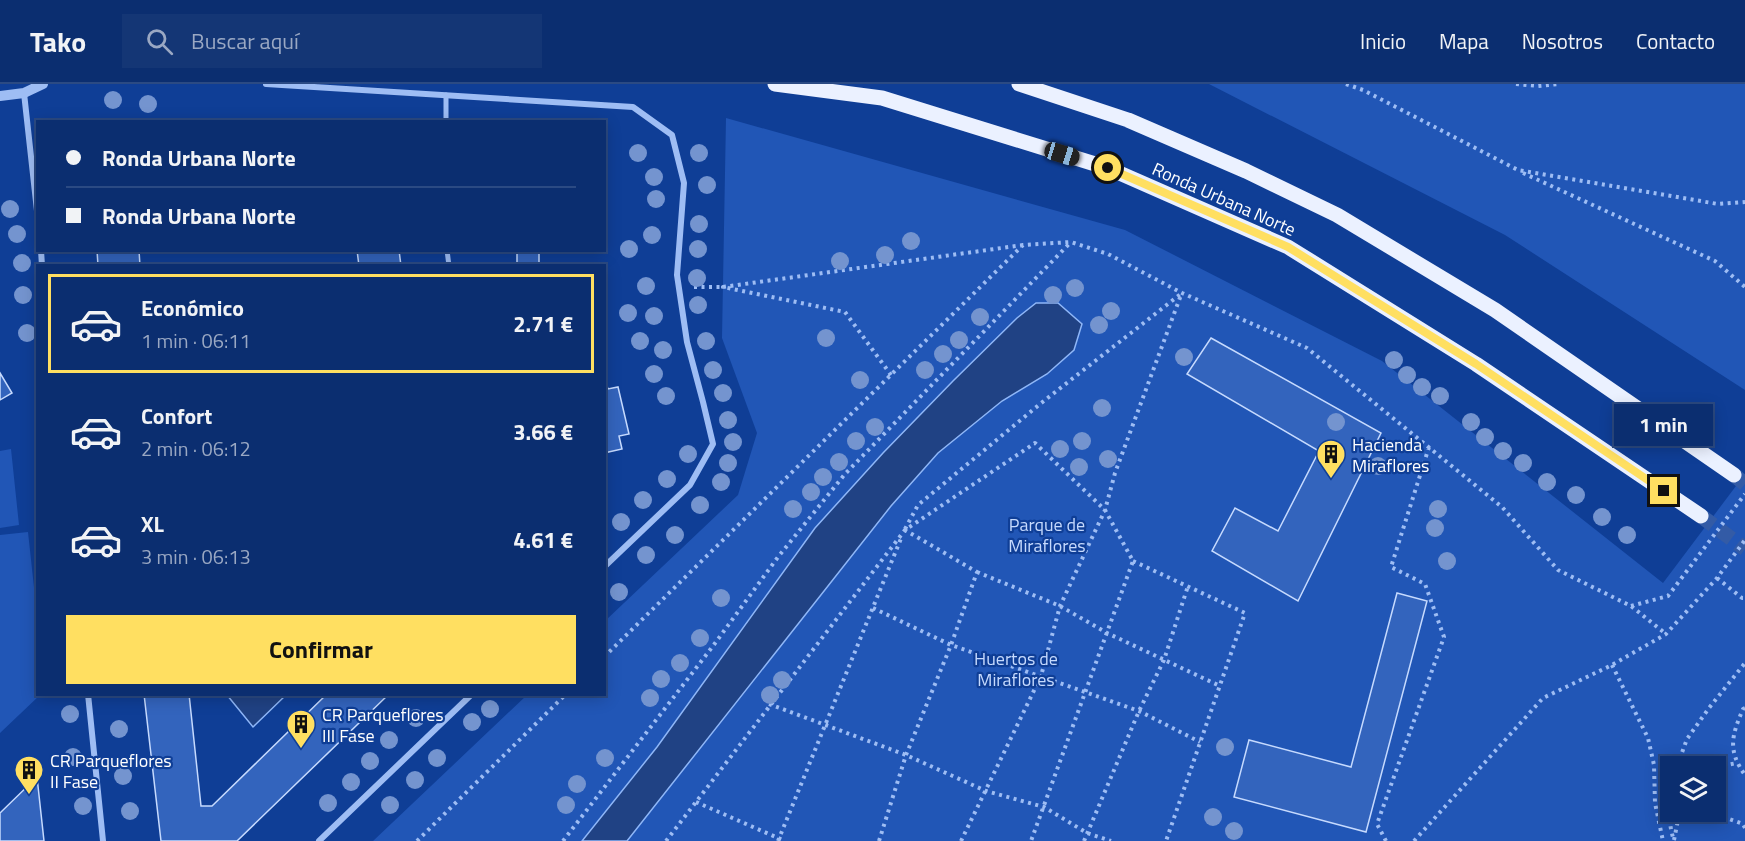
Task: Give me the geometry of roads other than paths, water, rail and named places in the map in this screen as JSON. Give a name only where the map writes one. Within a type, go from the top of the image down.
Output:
[{"type":"main road","name":"Ronda Urbana Norte","points":[[775,84],[882,99],[1108,168],[1288,247],[1476,364],[1701,516]]},
{"type":"main road","name":"Ronda Urbana Norte","points":[[1019,84],[1128,120],[1246,171],[1337,215],[1496,310],[1734,475]]},
{"type":"street","points":[[0,96],[24,93],[43,84]]},
{"type":"street","points":[[266,84],[633,107],[672,135],[684,183],[677,274],[687,342],[712,444],[690,485],[606,565]]},
{"type":"street","points":[[24,93],[36,202]]},
{"type":"street","points":[[446,95],[446,120]]},
{"type":"street","points":[[88,696],[103,841]]},
{"type":"street","points":[[319,841],[469,696]]},
{"type":"tunnel","points":[[1734,475],[1745,484]]},
{"type":"tunnel","points":[[1701,516],[1745,549]]},
{"type":"place","name":"Hacienda Miraflores","points":[[1331,480]]},
{"type":"place","name":"CR Parqueflores III Fase","points":[[301,750]]},
{"type":"place","name":"CR Parqueflores II Fase","points":[[29,796]]},
{"type":"park label","name":"Parque de Miraflores","points":[[1047,534]]},
{"type":"park label","name":"Huertos de Miraflores","points":[[1016,668]]}]
